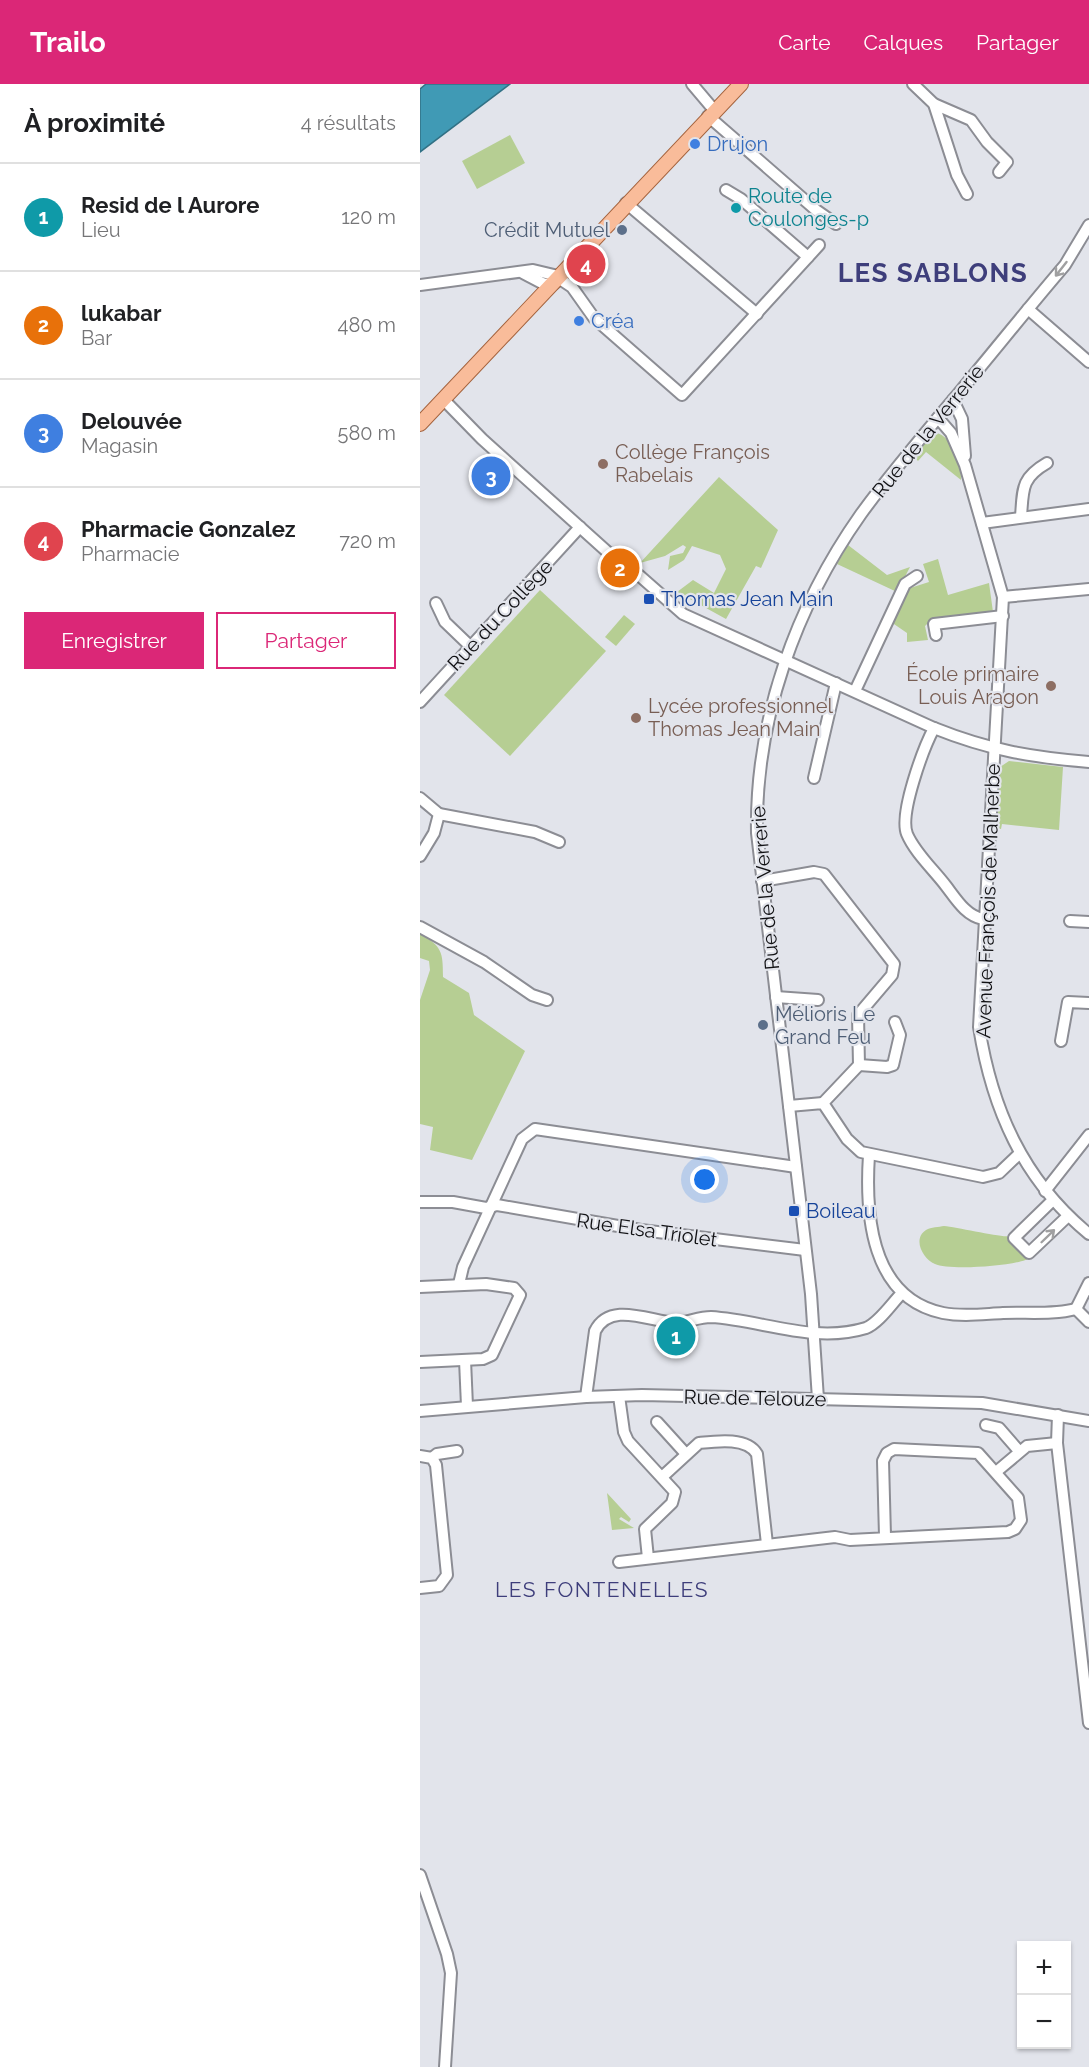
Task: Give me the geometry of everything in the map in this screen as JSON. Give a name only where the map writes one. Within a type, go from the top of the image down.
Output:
[{"type":"main road","points":[[420,424],[463,382],[579,253],[741,84]]},
{"type":"street","points":[[692,84],[711,113],[816,210],[836,224]]},
{"type":"street","points":[[913,84],[934,104],[971,120],[987,142],[1007,162],[999,172]]},
{"type":"street","points":[[934,104],[957,176],[967,194]]},
{"type":"street","points":[[726,190],[741,199],[808,257]]},
{"type":"street","points":[[626,203],[757,314]]},
{"type":"street","name":"Rue de la Verrerie","points":[[818,1399],[814,1333],[757,832],[757,787],[762,750],[785,659],[817,590],[861,515],[1065,265],[1089,225]]},
{"type":"street","points":[[420,285],[539,271],[553,283],[576,292],[594,318],[682,395],[819,245]]},
{"type":"street","points":[[1028,309],[1089,362]]},
{"type":"street","points":[[444,400],[482,439],[580,527],[683,614],[934,728],[994,750],[1038,758],[1089,762]]},
{"type":"street","points":[[953,400],[962,419],[965,465]]},
{"type":"street","points":[[938,418],[951,433],[965,465]]},
{"type":"street","points":[[1021,516],[1024,483],[1034,470],[1047,463]]},
{"type":"street","name":"Avenue François de Malherbe","points":[[965,465],[1003,597],[983,920],[980,1037],[985,1067],[997,1105],[1019,1154],[1045,1191],[1068,1216],[1089,1234]]},
{"type":"street","points":[[982,523],[1021,516],[1089,509]]},
{"type":"street","name":"Rue du Collège","points":[[420,702],[580,527]]},
{"type":"street","points":[[855,691],[905,584],[917,576]]},
{"type":"street","points":[[1003,597],[1089,589]]},
{"type":"street","points":[[436,603],[445,622],[470,646]]},
{"type":"street","points":[[936,635],[934,624],[1003,616]]},
{"type":"street","points":[[814,778],[836,683]]},
{"type":"street","points":[[934,728],[927,743],[905,814],[906,828],[911,841],[962,906],[973,916],[983,920]]},
{"type":"street","points":[[420,798],[439,814],[536,832],[559,842]]},
{"type":"street","points":[[420,856],[434,833],[439,814]]},
{"type":"street","points":[[762,881],[814,872],[824,874],[894,964],[892,975],[858,1015],[859,1065],[823,1103],[789,1106]]},
{"type":"street","points":[[1070,921],[1089,922]]},
{"type":"street","points":[[420,927],[483,962],[532,995],[547,1000]]},
{"type":"street","points":[[776,997],[818,1000]]},
{"type":"street","points":[[1061,1041],[1068,1002],[1089,1003]]},
{"type":"street","points":[[859,1065],[887,1067],[893,1065],[900,1035],[895,1022]]},
{"type":"street","points":[[823,1103],[847,1139],[861,1152],[869,1155],[989,1177],[999,1173],[1019,1154]]},
{"type":"street","points":[[459,1284],[463,1267],[522,1139],[530,1131],[540,1129],[796,1167]]},
{"type":"street","points":[[1045,1191],[1089,1135]]},
{"type":"street","points":[[869,1155],[872,1236],[885,1270],[902,1293],[929,1309],[957,1315],[1076,1309],[1089,1322]]},
{"type":"street","points":[[1053,1200],[1014,1238],[1029,1253],[1068,1216]]},
{"type":"street","name":"Rue Elsa Triolet","points":[[420,1202],[453,1202],[491,1207],[497,1204],[640,1230],[805,1251]]},
{"type":"street","points":[[1076,1309],[1089,1283]]},
{"type":"street","points":[[420,1287],[492,1284],[512,1287],[520,1295],[494,1353],[488,1358],[420,1362]]},
{"type":"street","points":[[586,1397],[595,1330],[599,1322],[615,1315],[673,1323],[712,1317],[814,1333],[871,1325],[902,1293]]},
{"type":"street","points":[[465,1360],[467,1406]]},
{"type":"street","points":[[619,1396],[624,1432],[628,1441],[673,1488],[675,1496],[645,1529],[648,1558]]},
{"type":"street","name":"Rue de Telouze","points":[[420,1411],[619,1396],[982,1403],[1089,1421]]},
{"type":"street","points":[[1058,1415],[1057,1443],[1089,1723]]},
{"type":"street","points":[[657,1422],[686,1454]]},
{"type":"street","points":[[986,1425],[999,1428],[1019,1451]]},
{"type":"street","points":[[662,1477],[699,1443],[744,1443],[751,1446],[757,1454],[767,1544]]},
{"type":"street","points":[[996,1472],[1019,1451],[1030,1445],[1057,1443]]},
{"type":"street","points":[[619,1562],[835,1537],[850,1540],[885,1536],[1012,1531],[1021,1520],[1018,1498],[996,1472],[974,1452],[898,1449],[891,1451],[883,1461],[885,1536]]},
{"type":"street","points":[[420,1588],[439,1586],[447,1575],[434,1462],[437,1454],[457,1451]]},
{"type":"street","points":[[420,1456],[434,1462]]},
{"type":"street","points":[[420,1875],[447,1954],[451,1973],[445,2067]]},
{"type":"green space","points":[[510,135],[525,163],[477,189],[462,161]]},
{"type":"green space","points":[[936,433],[942,435],[952,445],[960,467],[961,480],[926,452],[918,461],[914,457],[929,436]]},
{"type":"green space","points":[[719,477],[778,530],[761,568],[756,566],[726,619],[677,592],[693,580],[714,593],[726,569],[720,555],[692,546],[684,560],[668,570],[670,556],[683,553],[686,547],[683,545],[665,556],[640,563]]},
{"type":"green space","points":[[848,545],[887,575],[910,567],[897,592],[837,564]]},
{"type":"green space","points":[[938,559],[948,595],[989,583],[993,612],[931,620],[925,626],[928,640],[907,642],[907,633],[891,622],[907,589],[929,582],[923,564]]},
{"type":"green space","points":[[540,590],[606,651],[510,756],[444,695]]},
{"type":"green space","points":[[624,615],[635,624],[616,646],[605,637]]},
{"type":"green space","points":[[1009,761],[1063,767],[1059,830],[1002,824],[1001,829],[995,828],[1000,767]]},
{"type":"green space","points":[[420,934],[433,942],[440,951],[443,977],[469,993],[474,1015],[525,1051],[472,1160],[430,1150],[433,1127],[420,1124],[420,1000],[430,970],[429,961],[420,958]]},
{"type":"green space","points":[[944,1226],[1009,1236],[1031,1257],[1014,1263],[985,1266],[955,1267],[935,1264],[923,1253],[920,1238],[926,1230]]},
{"type":"green space","points":[[607,1493],[631,1519],[629,1522],[621,1517],[619,1519],[634,1528],[612,1530]]},
{"type":"water","points":[[426,84],[510,84],[420,152],[420,89]]},
{"type":"place","name":"Drujon","points":[[695,144]]},
{"type":"place","name":"Route de Coulonges-p","points":[[736,208]]},
{"type":"place","name":"Crédit Mutuel","points":[[622,230]]},
{"type":"place","name":"Pharmacie Gonzalez","points":[[586,264]]},
{"type":"place","name":"Créa","points":[[579,321]]},
{"type":"place","name":"Collège François Rabelais","points":[[603,464]]},
{"type":"place","name":"Delouvée","points":[[491,476]]},
{"type":"place","name":"lukabar","points":[[620,568]]},
{"type":"place","name":"Thomas Jean Main","points":[[649,599]]},
{"type":"place","name":"École primaire Louis Aragon","points":[[1051,686]]},
{"type":"place","name":"Lycée professionnel Thomas Jean Main","points":[[636,718]]},
{"type":"place","name":"Mélioris Le Grand Feu","points":[[763,1025]]},
{"type":"place","name":"Boileau","points":[[794,1211]]},
{"type":"place","name":"Resid de l Aurore","points":[[676,1336]]},
{"type":"district","name":"LES SABLONS","points":[[933,273]]},
{"type":"district","name":"LES FONTENELLES","points":[[602,1590]]}]
